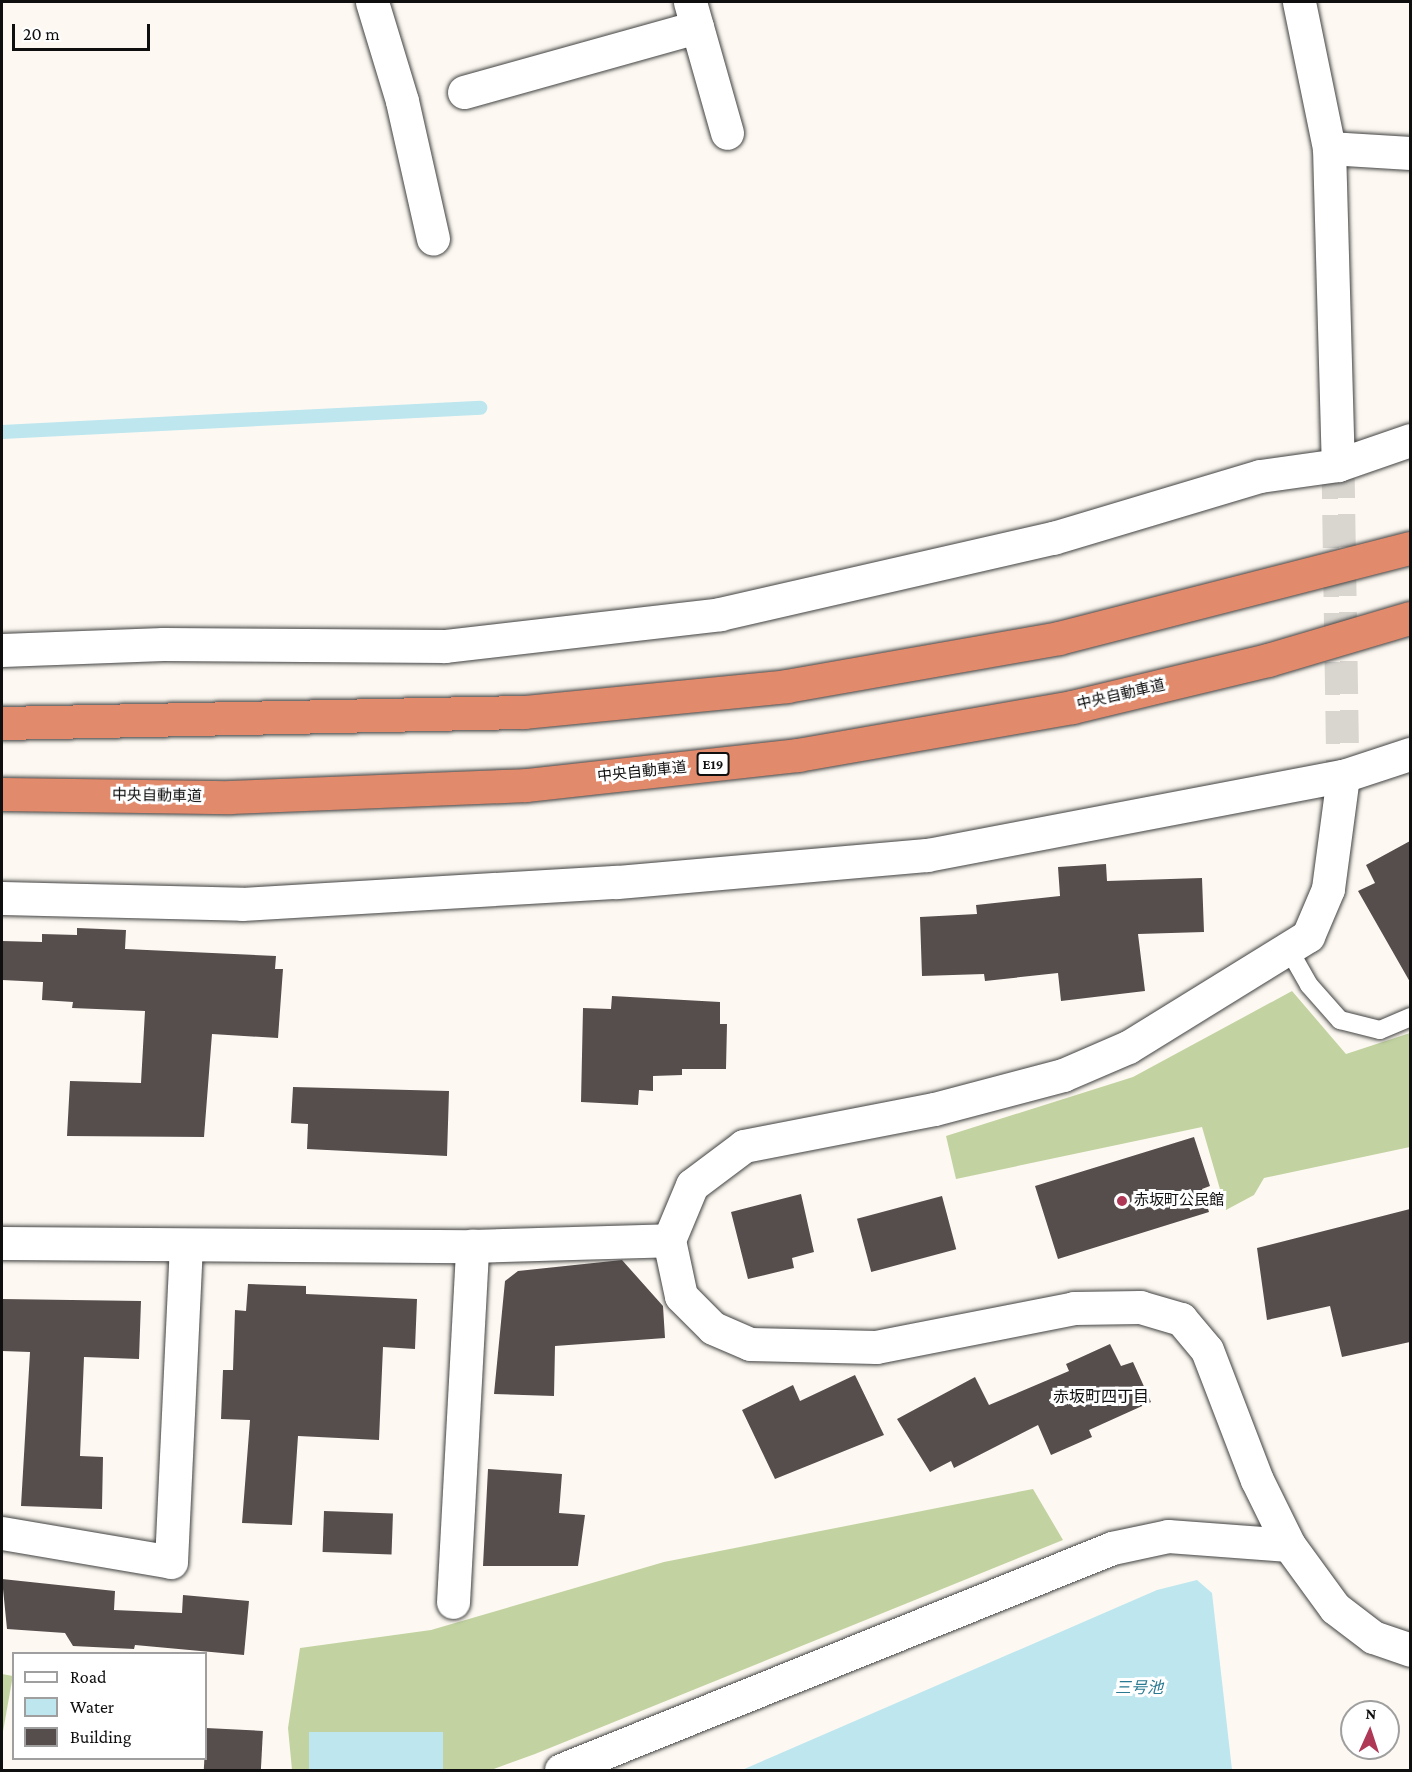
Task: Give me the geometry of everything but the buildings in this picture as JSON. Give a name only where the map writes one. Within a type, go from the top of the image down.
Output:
[{"type":"highway","points":[[2,723],[524,712],[786,686],[1059,638],[1410,548]]},
{"type":"highway","name":"中央自動車道","points":[[2,794],[230,797],[514,785],[798,755],[1072,707],[1268,660],[1410,618]]},
{"type":"street","points":[[372,2],[402,101],[433,240]]},
{"type":"street","points":[[1299,2],[1329,147],[1338,465]]},
{"type":"street","points":[[464,92],[694,14],[727,133]]},
{"type":"street","points":[[1329,147],[1410,153]]},
{"type":"street","points":[[2,650],[163,644],[445,646],[720,614],[1053,538],[1260,476],[1338,465],[1410,440]]},
{"type":"street","points":[[2,898],[242,904],[617,882],[927,855],[1343,776],[1410,754]]},
{"type":"street","points":[[1343,776],[1328,890],[1308,936],[1128,1047],[1063,1075],[934,1109],[744,1146],[692,1185],[669,1240],[681,1296],[713,1328],[750,1344],[876,1347],[1074,1308],[1140,1307],[1180,1319],[1207,1350],[1257,1480],[1289,1545],[1335,1608],[1373,1637],[1410,1650]]},
{"type":"street","points":[[2,1243],[186,1246],[472,1246],[669,1240]]},
{"type":"street","points":[[2,1533],[171,1562],[186,1246]]},
{"type":"street","points":[[453,1602],[472,1246]]},
{"type":"street","points":[[561,1770],[1112,1548],[1168,1536],[1289,1545]]},
{"type":"lane","points":[[1288,948],[1309,985],[1340,1020],[1380,1030],[1410,1017]]},
{"type":"green space","points":[[1292,991],[1346,1054],[1410,1033],[1410,1147],[1264,1178],[1254,1195],[1226,1210],[1202,1127],[956,1179],[946,1136],[1133,1077]]},
{"type":"green space","points":[[1033,1489],[1063,1540],[535,1754],[491,1770],[292,1770],[288,1728],[300,1648],[431,1630],[664,1562]]},
{"type":"green space","points":[[2,1674],[12,1676],[2,1732]]},
{"type":"water","name":"三号池","points":[[1197,1580],[1212,1593],[1232,1770],[742,1770],[1157,1590]]},
{"type":"water","points":[[309,1732],[443,1732],[443,1770],[309,1770]]},
{"type":"waterway","points":[[2,432],[480,408]]},
{"type":"tunnel","points":[[1338,465],[1343,776]]},
{"type":"place","name":"赤坂町公民館","points":[[1122,1201]]},
{"type":"district","name":"赤坂町四丁目","points":[[1101,1397]]}]
